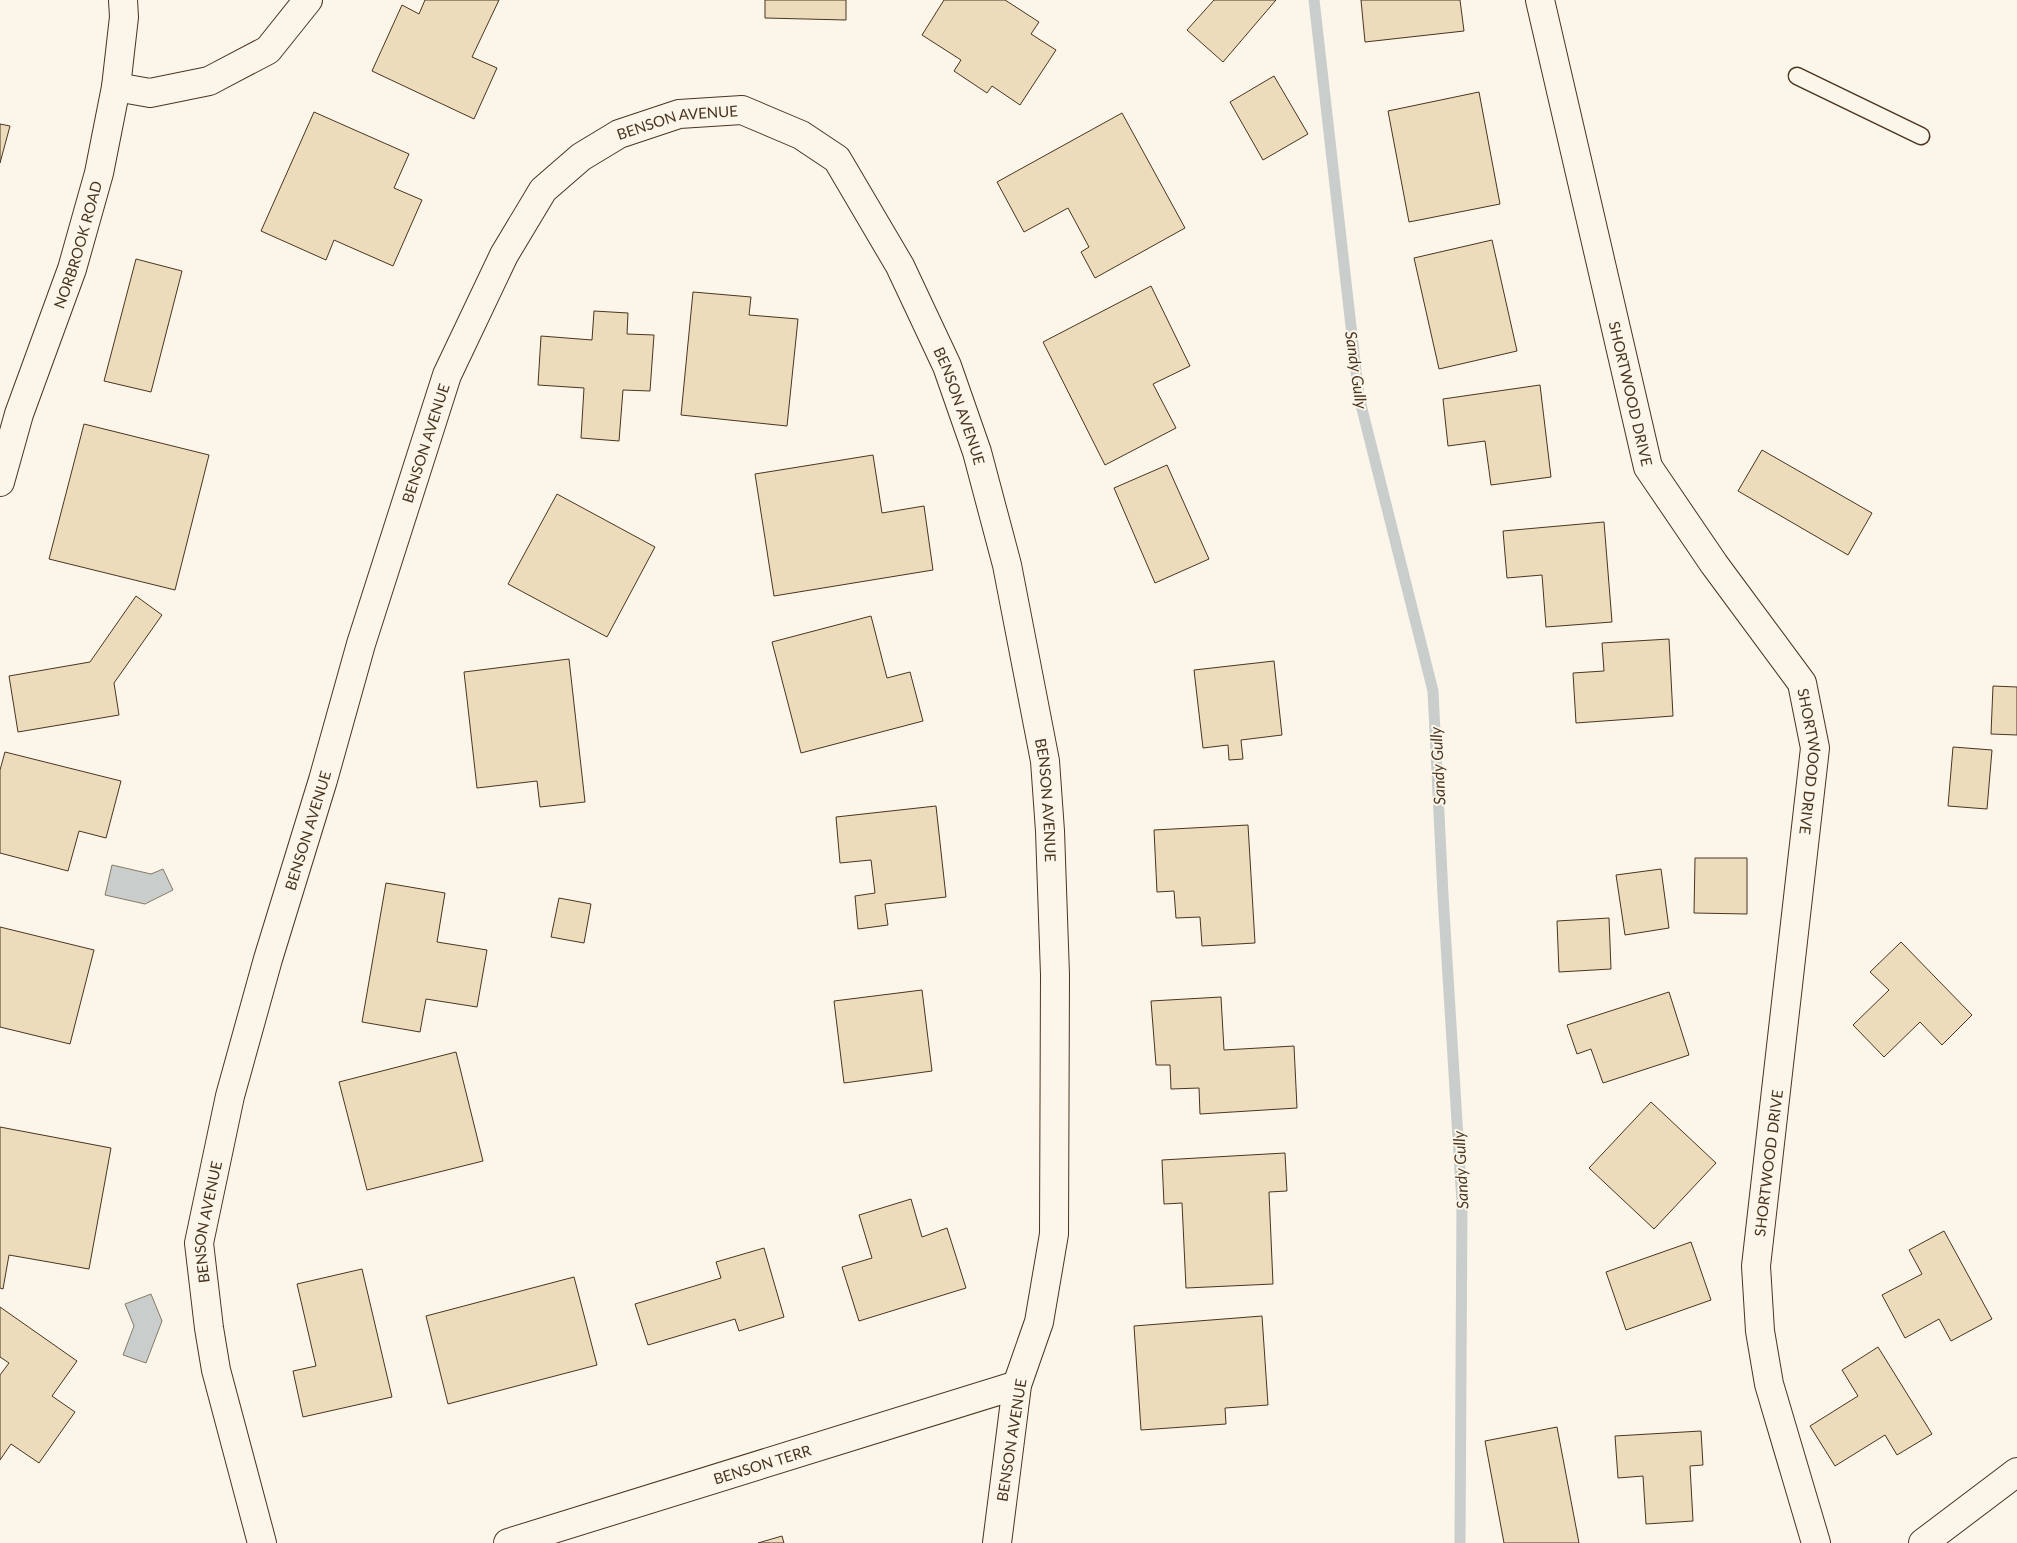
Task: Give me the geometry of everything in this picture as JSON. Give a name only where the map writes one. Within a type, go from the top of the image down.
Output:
[{"type":"street","name":"NORBROOK ROAD","points":[[0,482],[10,411],[72,269],[99,173],[116,87],[124,17],[123,0]]},
{"type":"street","points":[[116,87],[150,93],[209,81],[268,50],[308,0]]},
{"type":"street","name":"SHORTWOOD DRIVE","points":[[1540,0],[1648,467],[1714,564],[1802,683],[1816,748],[1756,1266],[1760,1331],[1769,1384],[1816,1543]]},
{"type":"street","name":"BENSON AVENUE","points":[[262,1543],[216,1370],[199,1243],[230,1096],[268,959],[323,780],[361,644],[447,376],[504,255],[543,190],[581,157],[619,134],[679,114],[742,110],[801,135],[836,159],[882,234],[908,282],[947,366],[979,461],[1007,565],[1043,752],[1050,831],[1055,975],[1054,1234],[1039,1322],[1017,1386],[996,1543]]},
{"type":"street","name":"BENSON TERR","points":[[508,1543],[1017,1386]]},
{"type":"street","points":[[1923,1543],[2017,1472]]},
{"type":"lane","points":[[1797,76],[1921,136]]},
{"type":"shaded area","points":[[112,865],[151,874],[163,869],[173,890],[145,904],[105,895]]},
{"type":"shaded area","points":[[151,1294],[162,1321],[146,1363],[123,1355],[134,1326],[125,1304]]},
{"type":"building","points":[[425,0],[499,0],[472,57],[497,68],[474,119],[372,71],[402,5],[419,14]]},
{"type":"building","points":[[765,0],[846,0],[846,20],[765,18]]},
{"type":"building","points":[[944,0],[1005,0],[1039,22],[1031,34],[1056,50],[1020,105],[992,86],[987,93],[954,71],[961,60],[922,35]]},
{"type":"building","points":[[1214,0],[1276,0],[1223,62],[1187,30]]},
{"type":"building","points":[[1361,0],[1460,0],[1464,31],[1365,42]]},
{"type":"building","points":[[1274,76],[1308,134],[1263,160],[1230,102]]},
{"type":"building","points":[[1479,92],[1500,204],[1409,222],[1388,111]]},
{"type":"building","points":[[314,112],[409,154],[394,188],[422,200],[393,266],[334,240],[326,260],[261,231]]},
{"type":"building","points":[[1122,113],[1185,228],[1095,278],[1081,252],[1089,247],[1068,208],[1024,232],[997,182]]},
{"type":"building","points":[[0,124],[10,126],[0,163]]},
{"type":"building","points":[[1492,240],[1517,351],[1439,369],[1414,258]]},
{"type":"building","points":[[136,259],[182,271],[151,392],[104,381]]},
{"type":"building","points":[[1151,286],[1190,366],[1153,384],[1176,428],[1105,465],[1043,342]]},
{"type":"building","points":[[693,292],[751,297],[749,315],[798,319],[787,426],[681,415]]},
{"type":"building","points":[[594,311],[628,313],[627,334],[654,335],[650,391],[623,390],[619,441],[581,438],[584,388],[538,385],[541,336],[592,340]]},
{"type":"building","points":[[1540,385],[1551,477],[1491,485],[1485,441],[1448,446],[1443,399]]},
{"type":"building","points":[[84,424],[209,455],[175,590],[49,559]]},
{"type":"building","points":[[1762,450],[1872,513],[1848,555],[1738,491]]},
{"type":"building","points":[[873,455],[882,513],[924,506],[933,570],[774,596],[755,474]]},
{"type":"building","points":[[1167,465],[1209,559],[1155,583],[1114,488]]},
{"type":"building","points":[[557,494],[655,547],[607,637],[508,584]]},
{"type":"building","points":[[1604,522],[1612,622],[1546,627],[1542,575],[1507,578],[1503,531]]},
{"type":"building","points":[[136,596],[162,615],[114,683],[119,715],[18,732],[9,676],[90,662]]},
{"type":"building","points":[[871,616],[887,678],[910,672],[923,721],[801,753],[772,642]]},
{"type":"building","points":[[1669,639],[1673,716],[1576,723],[1573,673],[1604,671],[1602,643]]},
{"type":"building","points":[[569,659],[585,802],[540,807],[537,781],[477,788],[464,672]]},
{"type":"building","points":[[1274,661],[1282,735],[1241,740],[1243,759],[1229,760],[1228,745],[1203,748],[1194,670]]},
{"type":"building","points":[[1993,686],[2017,687],[2017,735],[1991,734]]},
{"type":"building","points":[[1953,747],[1992,750],[1987,809],[1948,806]]},
{"type":"building","points":[[5,752],[121,781],[106,838],[79,831],[68,871],[0,853],[0,770]]},
{"type":"building","points":[[936,806],[946,897],[885,904],[888,925],[858,929],[855,896],[875,893],[871,860],[840,863],[836,817]]},
{"type":"building","points":[[1248,825],[1255,943],[1202,946],[1200,917],[1176,918],[1174,891],[1157,892],[1154,830]]},
{"type":"building","points":[[1695,858],[1747,858],[1747,914],[1694,913]]},
{"type":"building","points":[[1661,869],[1669,928],[1625,935],[1616,875]]},
{"type":"building","points":[[386,883],[445,893],[437,942],[487,950],[477,1007],[426,999],[420,1032],[362,1022]]},
{"type":"building","points":[[559,898],[591,904],[584,943],[551,937]]},
{"type":"building","points":[[1609,918],[1611,969],[1559,972],[1557,921]]},
{"type":"building","points":[[0,927],[94,950],[70,1044],[0,1027]]},
{"type":"building","points":[[1901,942],[1972,1015],[1942,1045],[1920,1022],[1884,1057],[1853,1025],[1889,990],[1870,972]]},
{"type":"building","points":[[922,990],[932,1071],[844,1083],[834,1001]]},
{"type":"building","points":[[1669,992],[1689,1055],[1603,1083],[1591,1049],[1577,1054],[1567,1025]]},
{"type":"building","points":[[1221,997],[1224,1050],[1294,1046],[1297,1108],[1200,1114],[1199,1088],[1171,1089],[1170,1065],[1156,1065],[1151,1001]]},
{"type":"building","points":[[456,1052],[483,1161],[367,1190],[339,1082]]},
{"type":"building","points":[[1651,1102],[1716,1163],[1654,1229],[1589,1168]]},
{"type":"building","points":[[0,1127],[111,1148],[89,1269],[9,1255],[3,1289],[0,1288]]},
{"type":"building","points":[[1285,1153],[1287,1191],[1269,1192],[1273,1284],[1186,1288],[1182,1203],[1164,1204],[1162,1160]]},
{"type":"building","points":[[911,1199],[922,1237],[947,1228],[966,1288],[859,1321],[842,1267],[872,1258],[859,1215]]},
{"type":"building","points":[[1944,1231],[1992,1319],[1951,1341],[1939,1319],[1905,1338],[1882,1295],[1922,1274],[1909,1250]]},
{"type":"building","points":[[1691,1242],[1711,1300],[1626,1330],[1606,1272]]},
{"type":"building","points":[[764,1248],[784,1317],[739,1331],[735,1319],[648,1345],[635,1304],[721,1278],[716,1262]]},
{"type":"building","points":[[362,1269],[392,1397],[303,1417],[293,1371],[316,1366],[297,1284]]},
{"type":"building","points":[[574,1277],[597,1365],[448,1404],[426,1316]]},
{"type":"building","points":[[0,1307],[77,1361],[52,1396],[75,1412],[39,1463],[11,1444],[0,1460],[0,1375],[9,1363],[0,1357]]},
{"type":"building","points":[[1262,1316],[1268,1405],[1225,1408],[1226,1424],[1141,1430],[1134,1326]]},
{"type":"building","points":[[1878,1347],[1932,1434],[1897,1455],[1885,1435],[1835,1466],[1810,1426],[1858,1396],[1842,1370]]},
{"type":"building","points":[[1557,1427],[1579,1543],[1504,1543],[1485,1441]]},
{"type":"building","points":[[1701,1431],[1703,1465],[1690,1466],[1693,1521],[1646,1524],[1643,1476],[1618,1478],[1615,1436]]},
{"type":"building","points":[[782,1536],[784,1543],[758,1543]]},
{"type":"waterway","name":"Sandy Gully","points":[[1314,0],[1359,397],[1433,691],[1443,895],[1462,1203],[1460,1543]]}]
